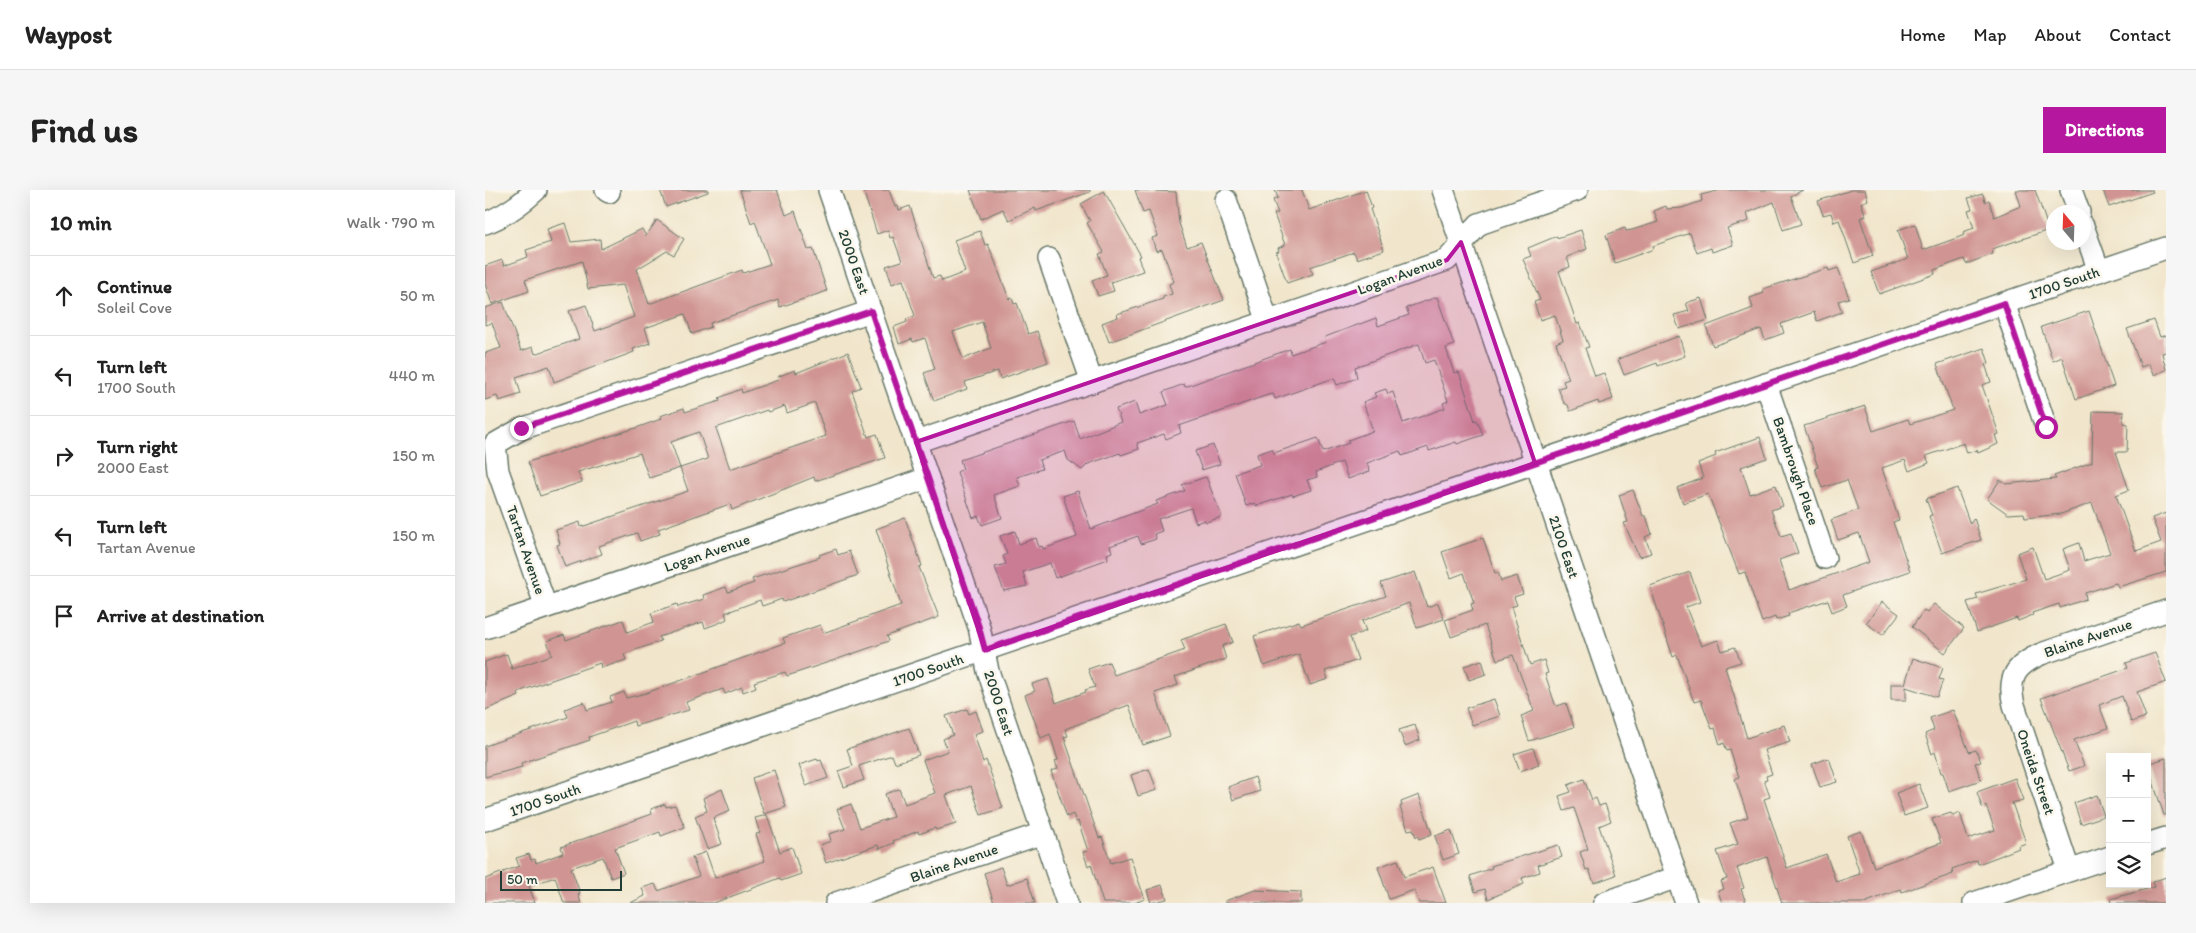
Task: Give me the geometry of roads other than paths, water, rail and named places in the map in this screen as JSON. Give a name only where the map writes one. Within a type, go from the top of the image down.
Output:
[{"type":"street","points":[[485,223],[522,203],[536,190]]},
{"type":"street","name":"2000 East","points":[[829,190],[979,627],[988,671],[1067,903]]},
{"type":"street","name":"2100 East","points":[[1443,190],[1686,903]]},
{"type":"street","name":"Logan Avenue","points":[[915,442],[1447,260],[1479,224],[1577,190]]},
{"type":"street","points":[[2071,190],[2076,205]]},
{"type":"street","points":[[1226,200],[1268,322]]},
{"type":"street","points":[[2091,248],[2099,271]]},
{"type":"street","name":"1700 South","points":[[485,820],[2166,248]]},
{"type":"street","points":[[1049,260],[1091,382]]},
{"type":"street","points":[[2004,303],[2046,427]]},
{"type":"street","name":"Tartan Avenue","points":[[547,608],[498,471],[495,444],[521,428],[871,311]]},
{"type":"street","name":"Bambrough Place","points":[[1766,384],[1825,558]]},
{"type":"street","name":"Logan Avenue","points":[[485,628],[928,478]]},
{"type":"street","name":"Blaine Avenue","points":[[2015,673],[2026,661],[2041,654],[2166,611]]},
{"type":"street","name":"Oneida Street","points":[[2015,673],[2011,689],[2014,705],[2069,870]]},
{"type":"street","name":"Blaine Avenue","points":[[836,903],[1043,833]]},
{"type":"street","points":[[2150,843],[2166,838]]},
{"type":"street","points":[[1974,903],[2106,858]]},
{"type":"street","points":[[1604,903],[1677,878]]}]
